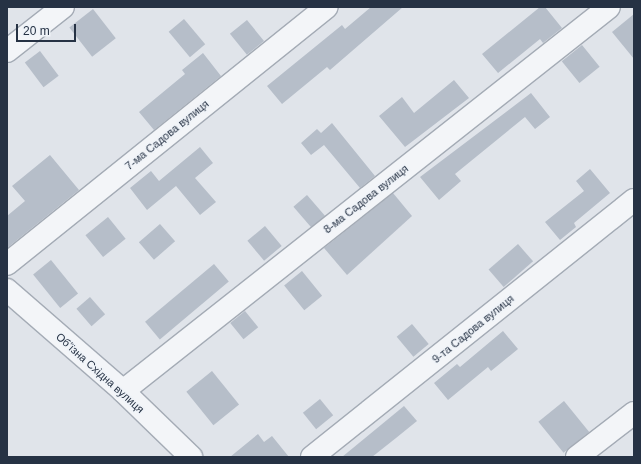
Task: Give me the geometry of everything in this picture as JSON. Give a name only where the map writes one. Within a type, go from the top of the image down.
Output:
[{"type":"street","points":[[7,51],[63,7]]},
{"type":"street","name":"7-ма Садова вулиця","points":[[7,264],[327,7]]},
{"type":"street","name":"8-ма Садова вулиця","points":[[123,391],[609,7]]},
{"type":"street","name":"9-та Садова вулиця","points":[[312,457],[634,200]]},
{"type":"street","name":"Обʼїзна Східна вулиця","points":[[7,290],[123,391],[191,457]]},
{"type":"street","points":[[577,457],[634,413]]},
{"type":"building","points":[[371,7],[403,7],[330,70],[327,67],[282,104],[267,86],[342,25],[345,29]]},
{"type":"building","points":[[540,7],[545,7],[562,28],[543,43],[540,39],[498,73],[482,54]]},
{"type":"building","points":[[93,9],[116,38],[92,57],[69,27]]},
{"type":"building","points":[[634,14],[634,59],[612,32]]},
{"type":"building","points":[[184,19],[205,44],[190,57],[169,32]]},
{"type":"building","points":[[247,20],[264,41],[247,55],[230,34]]},
{"type":"building","points":[[582,45],[600,67],[579,83],[562,61]]},
{"type":"building","points":[[40,51],[59,76],[43,87],[25,62]]},
{"type":"building","points":[[203,53],[221,76],[154,130],[139,112],[185,74],[182,70]]},
{"type":"building","points":[[454,80],[469,98],[405,147],[379,116],[402,97],[414,113]]},
{"type":"building","points":[[531,93],[550,117],[535,129],[525,117],[455,174],[461,181],[439,200],[420,177]]},
{"type":"building","points":[[332,123],[375,176],[360,188],[324,145],[311,155],[301,143],[317,129],[321,133]]},
{"type":"building","points":[[200,147],[213,163],[195,178],[216,202],[200,215],[176,186],[147,210],[130,188],[151,171],[159,181]]},
{"type":"building","points":[[50,155],[79,190],[7,248],[7,216],[25,201],[12,186]]},
{"type":"building","points":[[590,169],[610,193],[574,223],[576,227],[560,240],[545,222],[584,191],[576,181]]},
{"type":"building","points":[[393,193],[412,216],[347,275],[324,248]]},
{"type":"building","points":[[307,195],[325,216],[312,228],[293,207]]},
{"type":"building","points":[[108,217],[126,239],[103,257],[85,235]]},
{"type":"building","points":[[160,224],[175,241],[154,260],[139,242]]},
{"type":"building","points":[[265,226],[282,246],[264,261],[247,241]]},
{"type":"building","points":[[518,244],[533,261],[504,287],[489,270]]},
{"type":"building","points":[[51,260],[78,293],[60,308],[33,274]]},
{"type":"building","points":[[214,264],[229,282],[160,339],[145,322]]},
{"type":"building","points":[[302,271],[322,296],[304,310],[284,285]]},
{"type":"building","points":[[90,297],[105,314],[92,326],[76,309]]},
{"type":"building","points":[[245,311],[258,327],[243,339],[230,323]]},
{"type":"building","points":[[412,324],[429,344],[413,357],[397,337]]},
{"type":"building","points":[[503,331],[518,349],[491,371],[488,367],[448,400],[434,383],[457,364],[460,367]]},
{"type":"building","points":[[212,371],[239,404],[213,425],[186,392]]},
{"type":"building","points":[[320,399],[333,415],[316,429],[303,413]]},
{"type":"building","points":[[564,401],[589,432],[564,453],[538,422]]},
{"type":"building","points":[[404,406],[417,421],[372,457],[342,457]]},
{"type":"building","points":[[258,434],[264,442],[272,436],[289,457],[230,457]]}]
